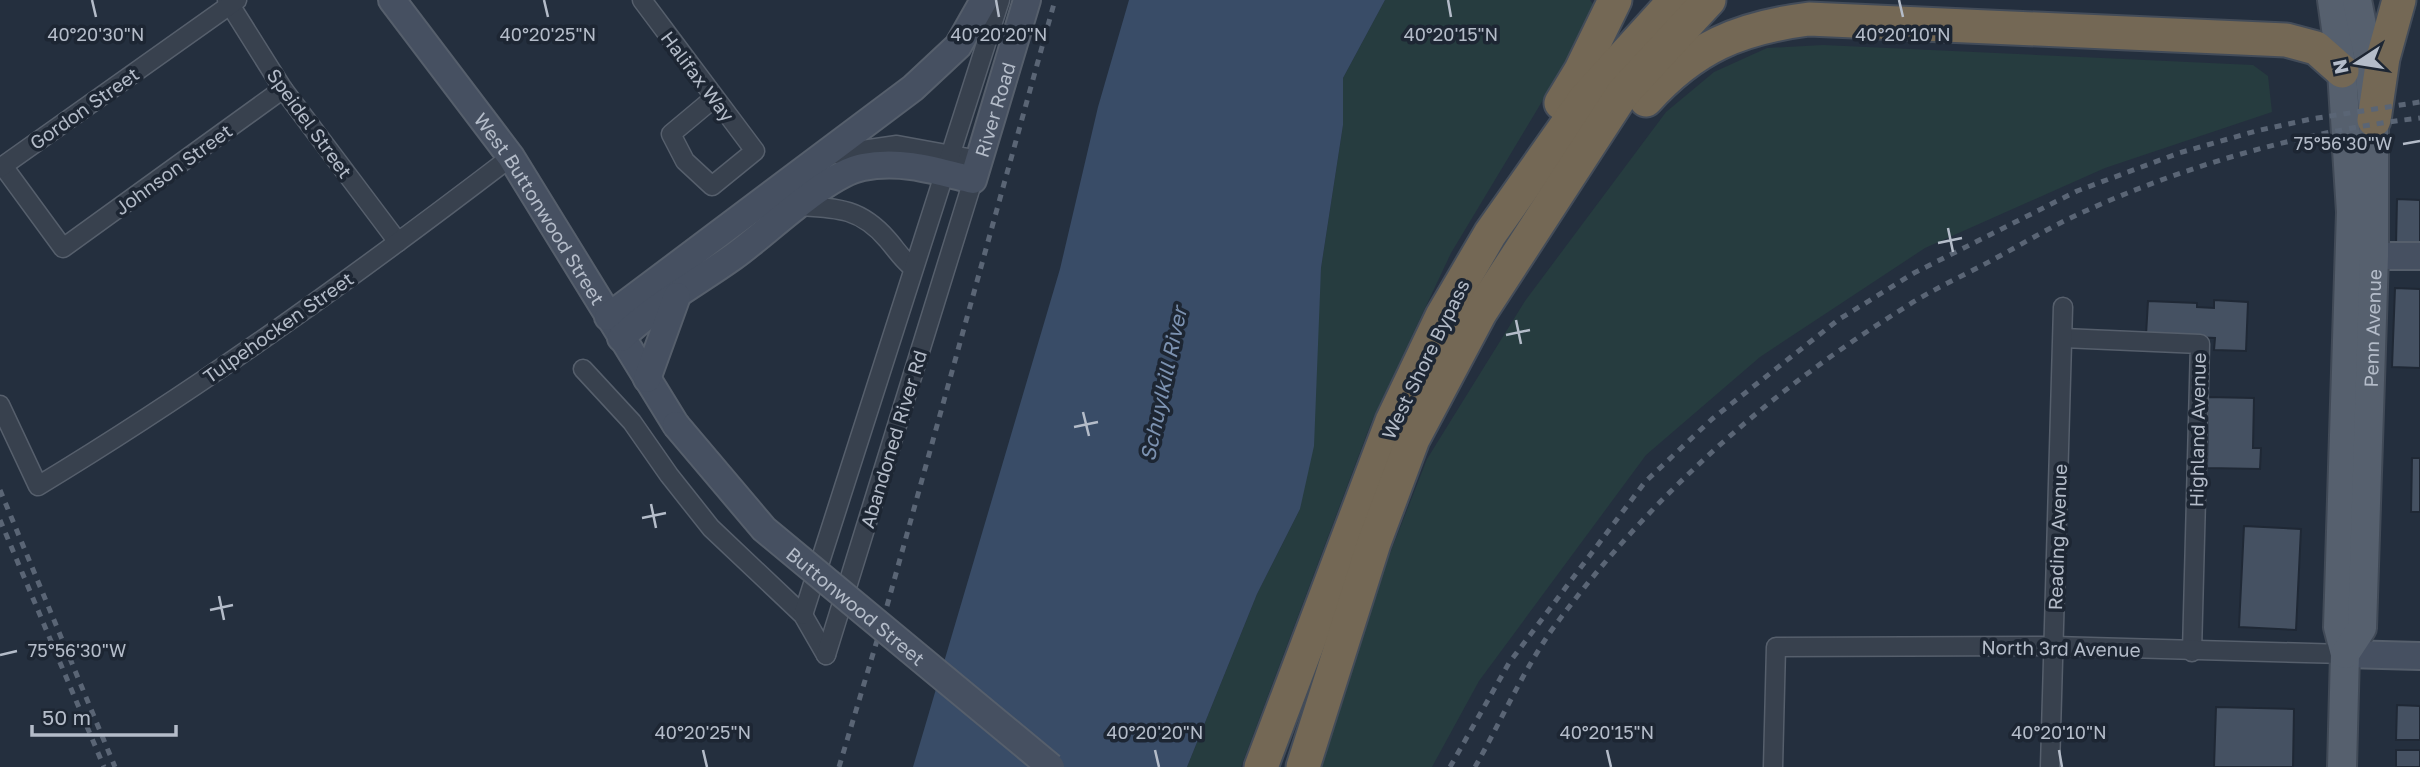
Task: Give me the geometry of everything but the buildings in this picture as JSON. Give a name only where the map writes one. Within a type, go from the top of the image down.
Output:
[{"type":"highway","points":[[1499,220],[1520,172],[1581,70],[1615,0]]},
{"type":"highway","name":"West Shore Bypass","points":[[1261,767],[1392,421],[1441,316],[1499,220],[1585,99],[1675,0]]},
{"type":"highway","name":"West Shore Bypass","points":[[1303,767],[1374,543],[1413,439],[1480,313],[1574,164],[1623,93],[1709,0]]},
{"type":"highway","points":[[2375,120],[2383,58],[2399,0]]},
{"type":"highway","points":[[1574,164],[1623,125],[1669,75],[1712,45],[1751,29],[1809,19],[2276,39],[2316,48],[2342,71]]},
{"type":"main road","name":"Penn Avenue","points":[[2332,0],[2374,256],[2362,628],[2345,654]]},
{"type":"main road","name":"Penn Avenue","points":[[2342,767],[2345,654],[2338,626],[2350,255],[2361,172],[2375,120],[2368,55],[2357,0]]},
{"type":"street","name":"West Buttonwood Street","points":[[392,0],[511,157],[589,288],[676,425]]},
{"type":"street","name":"Halifax Way","points":[[642,0],[755,150],[712,186],[685,161],[671,134],[714,98]]},
{"type":"street","points":[[615,327],[666,289],[825,156],[913,88],[958,46],[984,0]]},
{"type":"street","name":"Abandoned River Rd","points":[[803,615],[912,267],[1000,0]]},
{"type":"street","name":"River Road","points":[[976,170],[1027,0]]},
{"type":"street","name":"Speidel Street","points":[[231,2],[283,89],[398,242]]},
{"type":"street","name":"Gordon Street","points":[[1,167],[231,2]]},
{"type":"street","name":"Johnson Street","points":[[1,167],[63,248],[283,89]]},
{"type":"street","points":[[825,156],[882,145],[976,170]]},
{"type":"street","name":"Tulpehocken Street","points":[[0,405],[38,486],[155,415],[398,242],[511,157]]},
{"type":"street","points":[[589,288],[666,289],[799,206],[832,180],[860,167],[946,162]]},
{"type":"street","name":"Abandoned River Rd","points":[[583,369],[632,422],[711,528],[803,615],[826,655],[976,170]]},
{"type":"street","points":[[799,206],[853,212],[872,223],[912,267]]},
{"type":"street","points":[[2374,256],[2420,256]]},
{"type":"street","points":[[647,379],[666,289]]},
{"type":"street","name":"Reading Avenue","points":[[2050,767],[2063,307]]},
{"type":"street","name":"Highland Avenue","points":[[2063,338],[2200,344],[2192,652]]},
{"type":"street","name":"Buttonwood Street","points":[[676,425],[764,529],[1051,767]]},
{"type":"street","name":"North 3rd Avenue","points":[[1773,767],[1776,647],[2054,646],[2192,652],[2345,654]]},
{"type":"street","points":[[2345,654],[2420,656]]},
{"type":"green space","points":[[1385,0],[1590,0],[1597,10],[1451,253],[1371,423],[1241,767],[1187,767],[1257,594],[1300,509],[1321,268],[1343,125],[1343,78]]},
{"type":"green space","points":[[1823,45],[2253,65],[2268,76],[2272,112],[2105,168],[1925,248],[1760,357],[1646,455],[1479,681],[1432,767],[1319,767],[1361,627],[1427,459],[1525,301],[1666,112],[1714,72],[1767,48]]},
{"type":"water","name":"Schuylkill River","points":[[1129,0],[1385,0],[1343,78],[1343,125],[1321,268],[1314,446],[1300,509],[1257,594],[1187,767],[913,767],[1060,269],[1098,107]]},
{"type":"railway","points":[[839,767],[882,624],[1055,0]]},
{"type":"railway","points":[[1450,767],[1509,663],[1645,482],[1712,419],[1838,320],[1914,273],[2077,191],[2179,153],[2256,131],[2311,119],[2420,102]]},
{"type":"railway","points":[[1475,767],[1540,647],[1588,583],[1628,536],[1713,451],[1759,411],[1856,339],[1929,293],[2059,223],[2121,196],[2247,152],[2333,132],[2420,118]]},
{"type":"railway","points":[[0,490],[115,767]]},
{"type":"railway","points":[[0,520],[104,767]]}]
